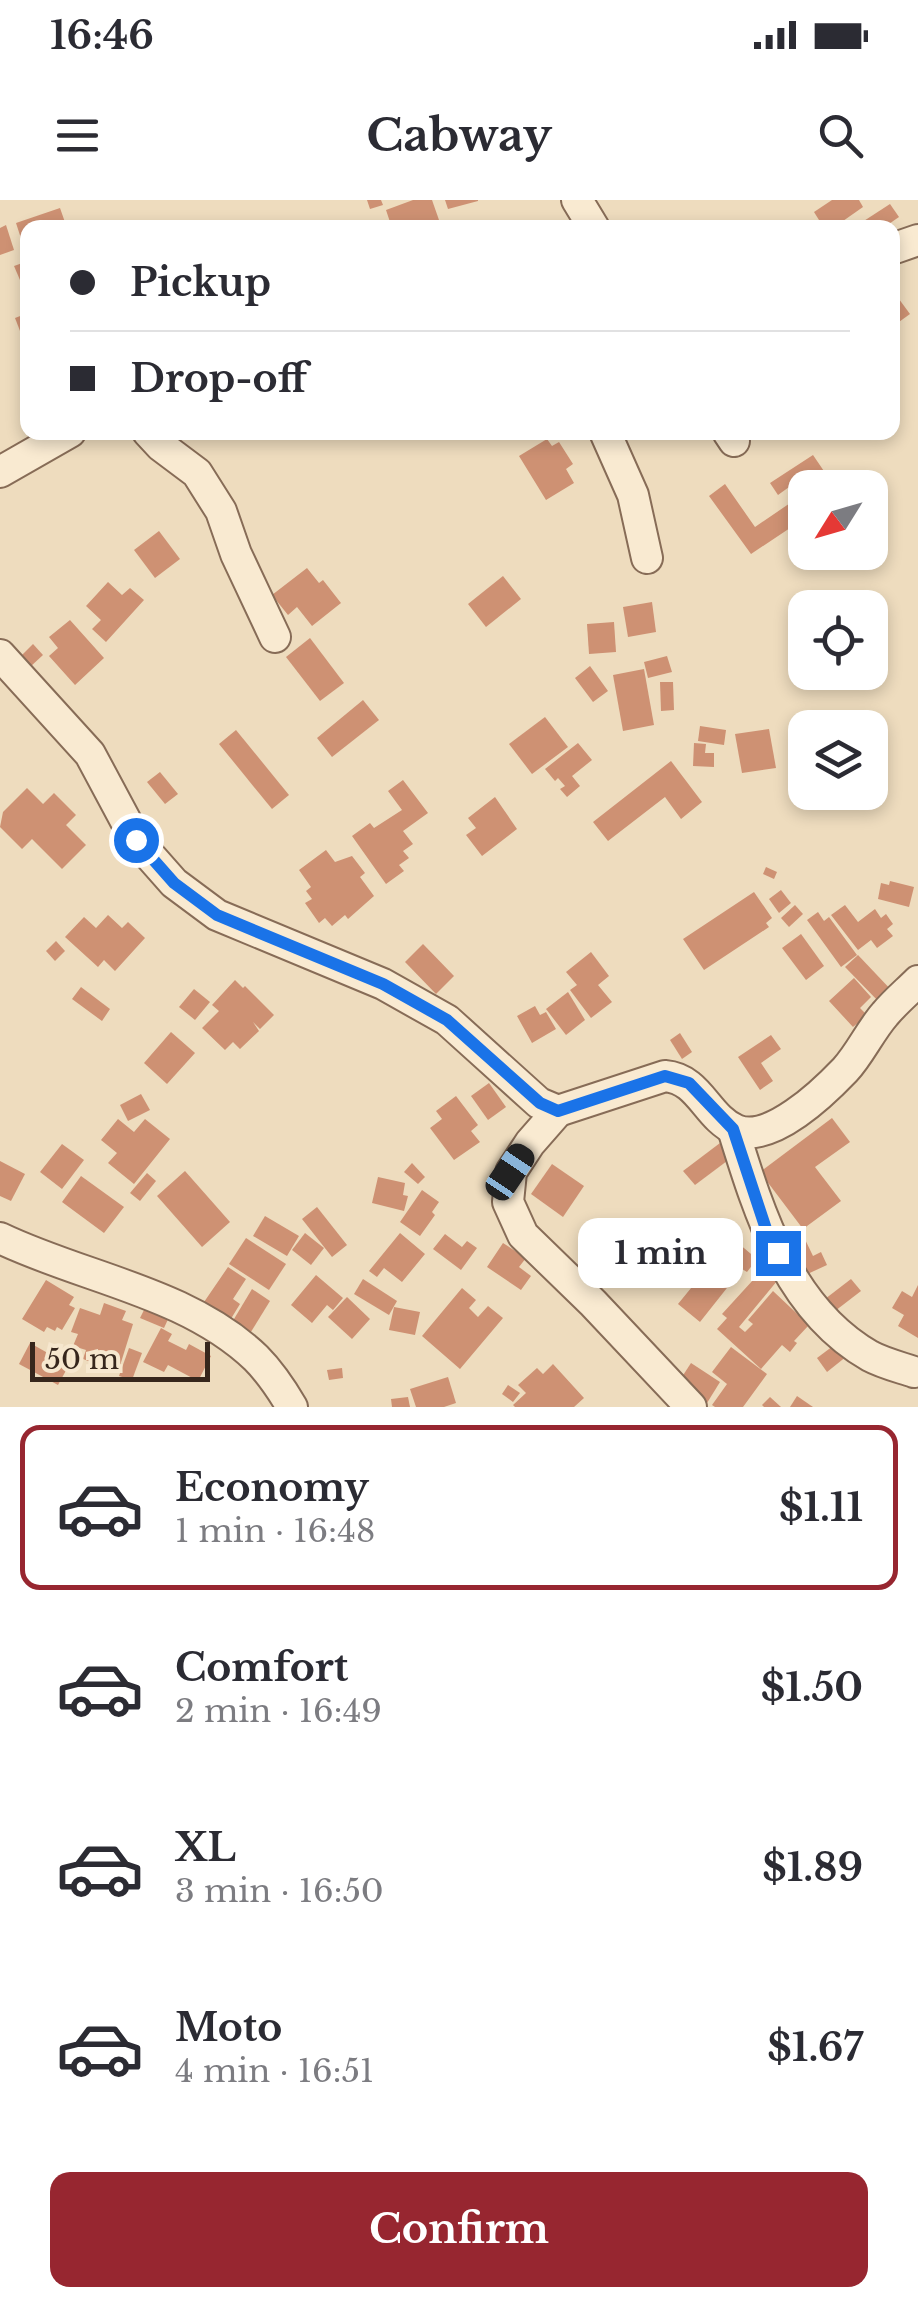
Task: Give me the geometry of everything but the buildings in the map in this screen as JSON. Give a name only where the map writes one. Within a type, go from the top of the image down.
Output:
[{"type":"street","points":[[0,472],[56,440]]},
{"type":"street","points":[[157,440],[196,473],[220,510],[275,637]]},
{"type":"street","points":[[608,440],[633,495],[648,558]]},
{"type":"street","points":[[0,655],[90,754],[136,840],[174,883],[217,915],[383,984],[447,1020],[540,1103],[558,1111]]},
{"type":"street","points":[[733,1129],[761,1133],[805,1104],[848,1068],[884,1014],[918,981]]},
{"type":"street","points":[[691,1407],[523,1236],[508,1202],[510,1172],[558,1111],[665,1076],[689,1083],[733,1129],[766,1229],[791,1277],[830,1326],[870,1356],[914,1372]]},
{"type":"street","points":[[0,1238],[42,1258],[178,1306],[214,1326],[256,1358],[292,1407]]},
{"type":"route","points":[[136,840],[174,883],[217,915],[383,984],[447,1020],[540,1103],[558,1111],[665,1076],[689,1083],[733,1129],[766,1229],[778,1253]]}]
